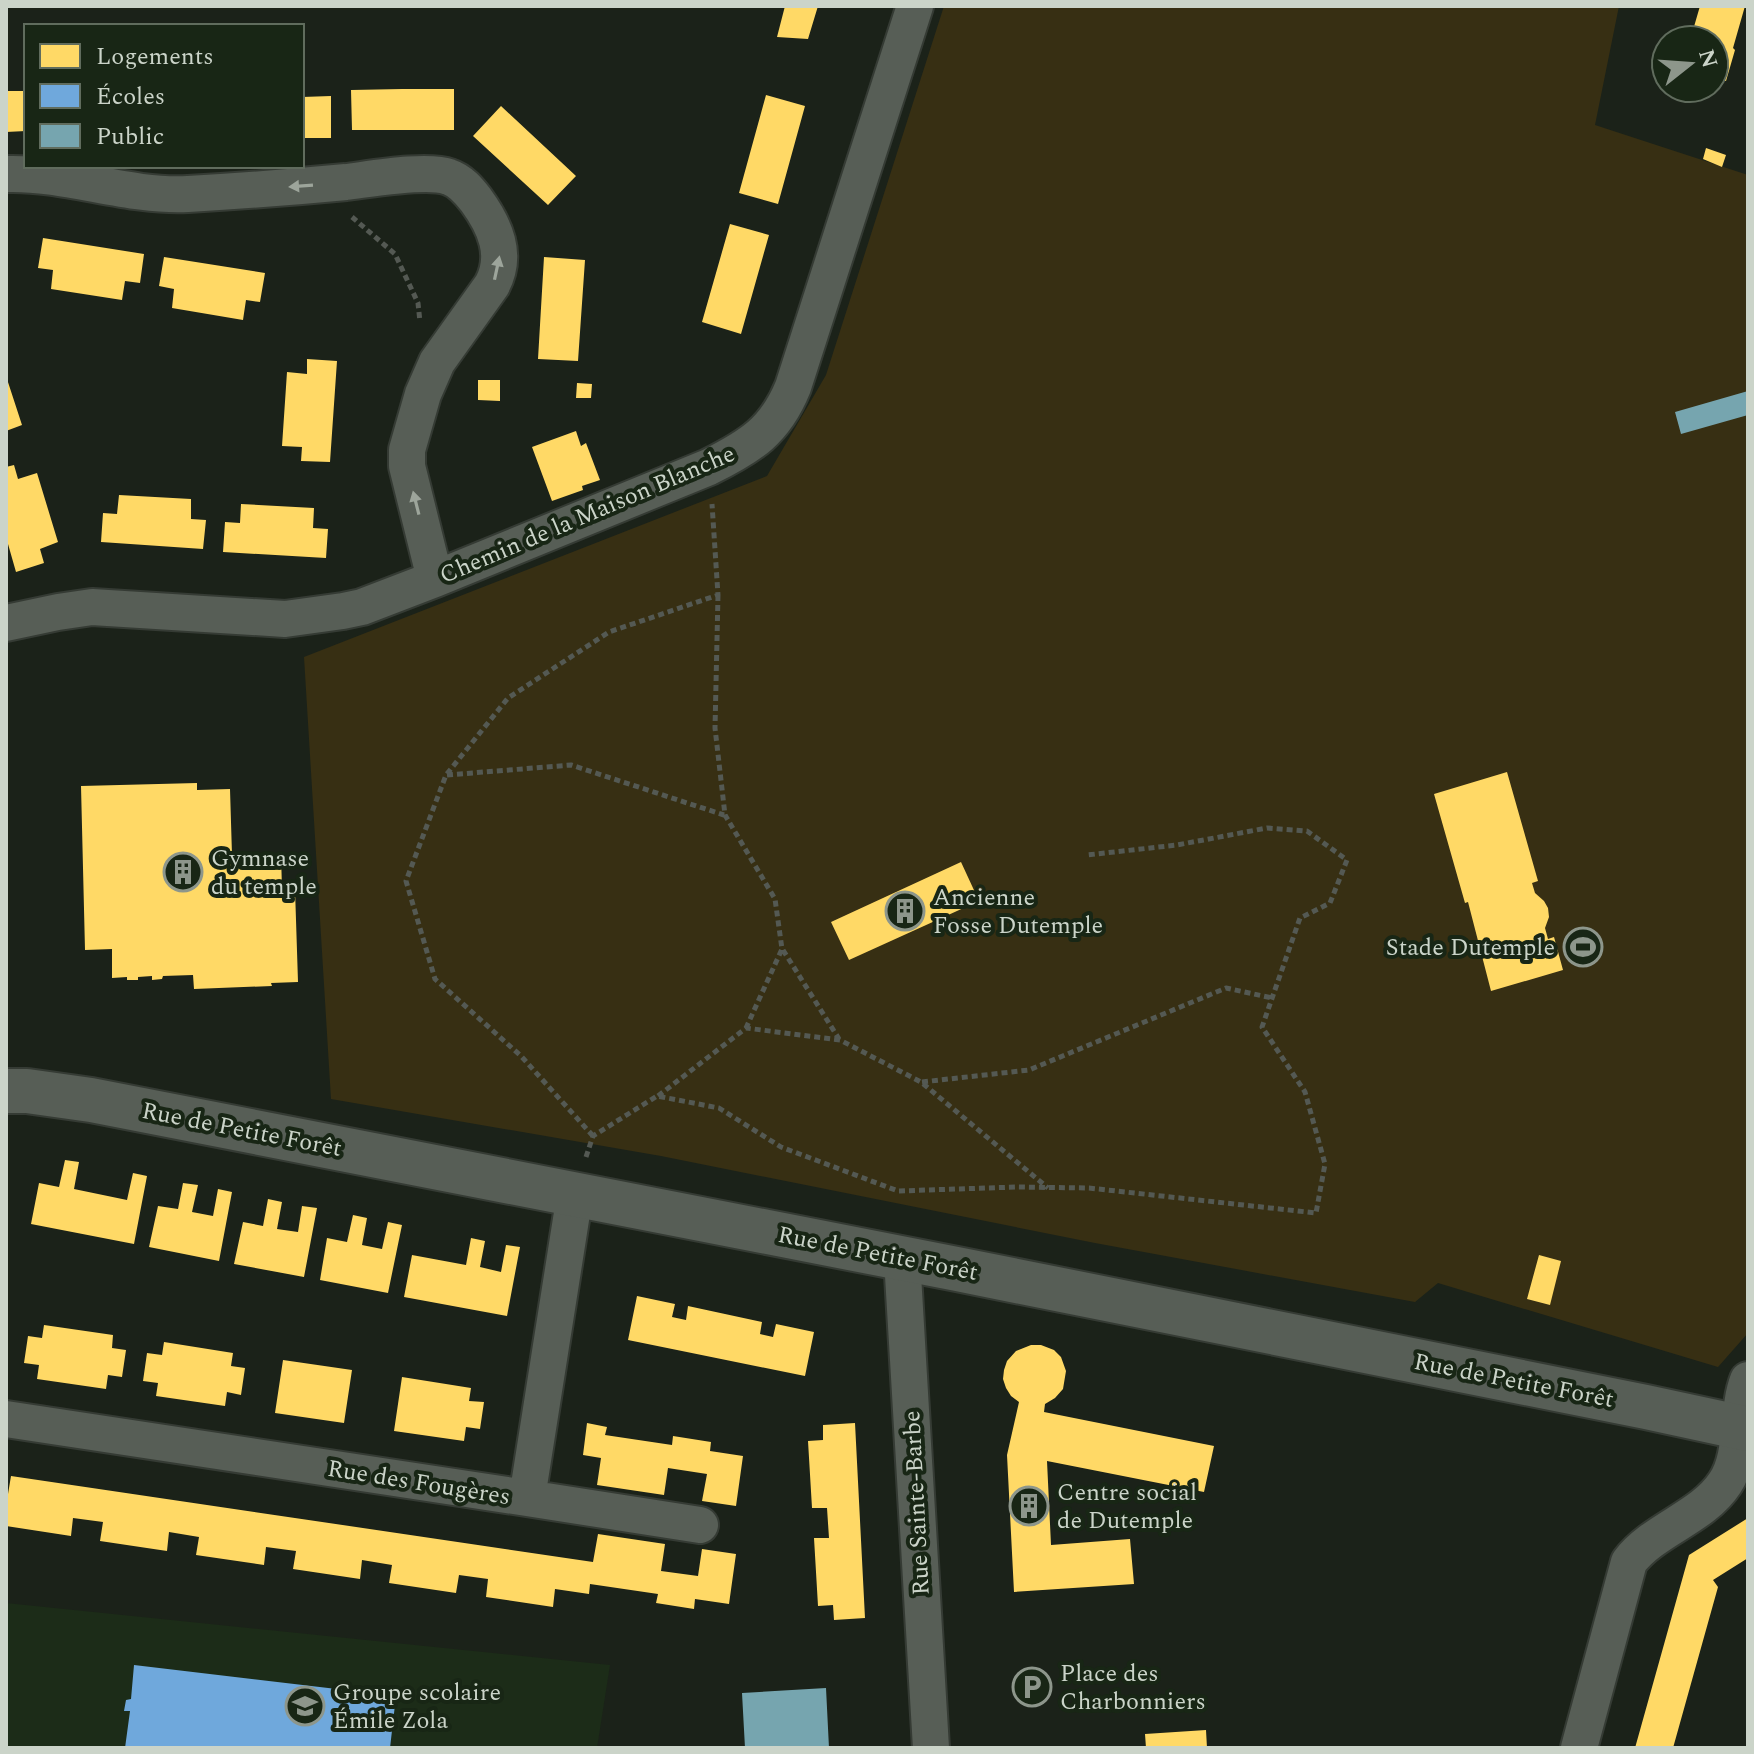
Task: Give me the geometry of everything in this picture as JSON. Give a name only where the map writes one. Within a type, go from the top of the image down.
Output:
[{"type":"main road","name":"Rue de Petite Forêt","points":[[6,1091],[69,1096],[575,1194],[1744,1428]]},
{"type":"street","name":"Chemin de la Maison Blanche","points":[[6,623],[75,609],[110,607],[285,619],[362,607],[736,454],[766,431],[783,412],[788,400],[915,6]]},
{"type":"street","points":[[6,174],[42,175],[154,194],[438,174],[449,176],[466,188],[487,216],[500,252],[498,274],[492,285],[437,362],[428,380],[410,436],[407,466],[435,579]]},
{"type":"street","name":"Rue des Fougères","points":[[6,1419],[527,1498],[575,1194]]},
{"type":"street","name":"Rue Sainte-Barbe","points":[[902,1258],[931,1748]]},
{"type":"street","points":[[1579,1748],[1629,1562],[1645,1545],[1699,1509],[1725,1485],[1744,1428],[1748,1380]]},
{"type":"street","points":[[527,1498],[700,1525]]},
{"type":"path","points":[[315,185],[395,254],[418,303],[428,380]]},
{"type":"path","points":[[709,467],[718,595],[715,728],[725,815],[775,899],[782,949],[840,1040]]},
{"type":"path","points":[[593,1136],[521,1056],[435,979],[406,881],[446,775],[508,698],[609,632],[718,595]]},
{"type":"path","points":[[446,775],[571,765],[725,815]]},
{"type":"path","points":[[657,1096],[719,1108],[781,1147],[898,1191],[1089,1188],[1316,1213],[1325,1164],[1305,1092],[1262,1027],[1300,918],[1330,903],[1347,860],[1307,831],[1267,828],[1177,845],[1087,855]]},
{"type":"path","points":[[575,1194],[593,1136],[657,1096],[746,1028],[782,949]]},
{"type":"path","points":[[921,1082],[1029,1070],[1226,988],[1272,998]]},
{"type":"path","points":[[746,1028],[840,1040],[921,1082],[1048,1188]]},
{"type":"shaded area","points":[[944,6],[1619,6],[1595,125],[1748,175],[1748,1333],[1718,1367],[1438,1283],[1415,1302],[1095,1243],[661,1156],[331,1099],[304,657],[767,476],[826,375]]},
{"type":"shaded area","name":"Groupe scolaire Émile Zola","points":[[6,1603],[610,1665],[597,1748],[6,1748]]},
{"type":"building: Logements","points":[[785,6],[818,6],[808,39],[777,37]]},
{"type":"building: Logements","points":[[1700,6],[1745,6],[1730,67],[1730,24],[1695,24]]},
{"type":"building: Logements","points":[[454,89],[454,130],[352,130],[351,90]]},
{"type":"building: Logements","points":[[6,91],[24,91],[24,131],[6,132]]},
{"type":"building: Logements","points":[[766,95],[805,106],[778,204],[739,193]]},
{"type":"building: Logements","points":[[331,96],[331,138],[304,138],[304,97]]},
{"type":"building: Logements","points":[[501,106],[576,176],[548,205],[473,136]]},
{"type":"building: Logements","points":[[1706,148],[1726,155],[1722,167],[1703,159]]},
{"type":"building: Logements","points":[[730,224],[769,235],[741,334],[702,322]]},
{"type":"building: Logements","points":[[43,238],[144,254],[140,283],[125,281],[122,300],[51,289],[53,270],[38,268]]},
{"type":"building: Logements","points":[[164,257],[265,273],[260,302],[246,300],[243,320],[172,308],[174,289],[159,286]]},
{"type":"building: Logements","points":[[544,257],[585,260],[578,361],[538,359]]},
{"type":"building: Logements","points":[[307,359],[337,361],[330,462],[301,461],[302,447],[282,446],[287,372],[307,374]]},
{"type":"building: Logements","points":[[6,376],[22,425],[6,431]]},
{"type":"building: Logements","points":[[478,380],[500,380],[500,401],[478,400]]},
{"type":"building: Logements","points":[[577,383],[592,384],[591,398],[576,398]]},
{"type":"building: Logements","points":[[576,431],[581,446],[586,443],[600,480],[552,501],[532,447]]},
{"type":"building: Logements","points":[[14,465],[18,479],[37,473],[58,542],[40,549],[44,563],[16,572],[6,537],[6,467]]},
{"type":"building: Logements","points":[[119,495],[191,499],[191,519],[206,520],[203,549],[101,542],[103,513],[117,514]]},
{"type":"building: Logements","points":[[241,504],[314,508],[313,528],[328,529],[326,558],[223,552],[225,522],[240,523]]},
{"type":"building: Logements","points":[[1507,772],[1538,881],[1532,883],[1535,893],[1548,908],[1545,928],[1548,939],[1554,937],[1563,970],[1491,991],[1468,902],[1465,903],[1434,794]]},
{"type":"building: Logements","name":"Gymnase du temple","points":[[197,783],[197,790],[230,789],[232,855],[281,854],[282,889],[295,889],[298,982],[194,989],[193,975],[163,976],[162,979],[152,980],[152,976],[138,977],[138,980],[112,978],[112,949],[85,950],[81,786]]},
{"type":"building: Logements","name":"Ancienne Fosse Dutemple","points":[[961,862],[979,901],[849,960],[831,922]]},
{"type":"building: Logements","points":[[65,1160],[79,1162],[74,1189],[127,1200],[133,1173],[147,1176],[134,1244],[31,1224],[39,1183],[59,1187]]},
{"type":"building: Logements","points":[[183,1183],[198,1185],[192,1212],[213,1216],[218,1189],[232,1192],[219,1261],[149,1247],[158,1206],[178,1209]]},
{"type":"building: Logements","points":[[268,1199],[282,1202],[277,1229],[298,1232],[302,1206],[317,1208],[304,1277],[234,1264],[243,1222],[263,1226]]},
{"type":"building: Logements","points":[[353,1215],[367,1218],[362,1245],[382,1249],[388,1222],[402,1225],[388,1293],[320,1280],[327,1238],[347,1242]]},
{"type":"building: Logements","points":[[471,1238],[485,1241],[480,1267],[501,1272],[506,1245],[520,1247],[507,1316],[404,1297],[412,1255],[466,1265]]},
{"type":"building: Logements","points":[[1539,1255],[1561,1261],[1550,1305],[1527,1299]]},
{"type":"building: Logements","points":[[637,1296],[675,1304],[672,1317],[686,1320],[688,1306],[762,1322],[760,1334],[773,1337],[776,1324],[814,1332],[805,1376],[628,1340]]},
{"type":"building: Logements","points":[[44,1325],[113,1335],[112,1348],[126,1350],[122,1377],[108,1375],[106,1389],[37,1379],[39,1365],[24,1363],[28,1336],[42,1338]]},
{"type":"building: Logements","points":[[164,1342],[233,1353],[231,1366],[245,1368],[241,1395],[227,1392],[225,1406],[156,1396],[158,1383],[143,1381],[147,1353],[162,1355]]},
{"type":"building: Logements","points":[[1031,1345],[1054,1350],[1061,1357],[1066,1371],[1063,1389],[1045,1404],[1044,1412],[1214,1446],[1204,1492],[1047,1461],[1051,1545],[1130,1539],[1134,1584],[1014,1592],[1007,1455],[1019,1402],[1011,1396],[1003,1379],[1007,1361],[1016,1351]]},
{"type":"building: Logements","points":[[283,1360],[352,1370],[344,1423],[275,1413]]},
{"type":"building: Logements","points":[[402,1377],[471,1388],[469,1401],[484,1402],[480,1429],[466,1427],[464,1441],[394,1431]]},
{"type":"building: Logements","points":[[587,1423],[607,1427],[605,1435],[672,1445],[673,1436],[711,1442],[710,1451],[743,1456],[736,1506],[702,1501],[707,1474],[668,1468],[664,1495],[597,1485],[601,1458],[583,1455]]},
{"type":"building: Logements","points":[[855,1423],[865,1618],[834,1620],[833,1605],[818,1606],[814,1538],[829,1538],[827,1508],[812,1508],[808,1441],[823,1440],[823,1425]]},
{"type":"building: Logements","points":[[11,1476],[593,1562],[598,1534],[665,1544],[661,1571],[698,1576],[702,1549],[736,1554],[729,1604],[695,1599],[694,1609],[656,1603],[658,1594],[590,1584],[589,1594],[555,1589],[553,1607],[486,1597],[488,1579],[459,1575],[456,1593],[389,1583],[392,1565],[362,1560],[360,1579],[293,1569],[296,1551],[266,1547],[264,1565],[196,1555],[199,1537],[169,1532],[167,1551],[100,1541],[103,1522],[73,1518],[71,1536],[6,1526],[6,1493]]},
{"type":"building: Logements","points":[[1748,1518],[1748,1558],[1713,1580],[1718,1587],[1673,1748],[1635,1748],[1689,1555]]},
{"type":"building: Logements","points":[[1206,1730],[1207,1748],[1146,1748],[1145,1734]]},
{"type":"building: Écoles","points":[[134,1665],[396,1696],[390,1748],[125,1748],[130,1711],[124,1711],[126,1700],[131,1699]]},
{"type":"building: Public","points":[[1748,391],[1748,415],[1681,434],[1675,412]]},
{"type":"building: Public","points":[[826,1688],[829,1748],[745,1748],[742,1693]]},
{"type":"place","name":"Gymnase du temple","points":[[183,872]]},
{"type":"place","name":"Ancienne Fosse Dutemple","points":[[905,911]]},
{"type":"place","name":"Stade Dutemple","points":[[1583,947]]},
{"type":"place","name":"Centre social de Dutemple","points":[[1029,1506]]},
{"type":"place","name":"Place des Charbonniers","points":[[1032,1687]]},
{"type":"place","name":"Groupe scolaire Émile Zola","points":[[305,1706]]}]
